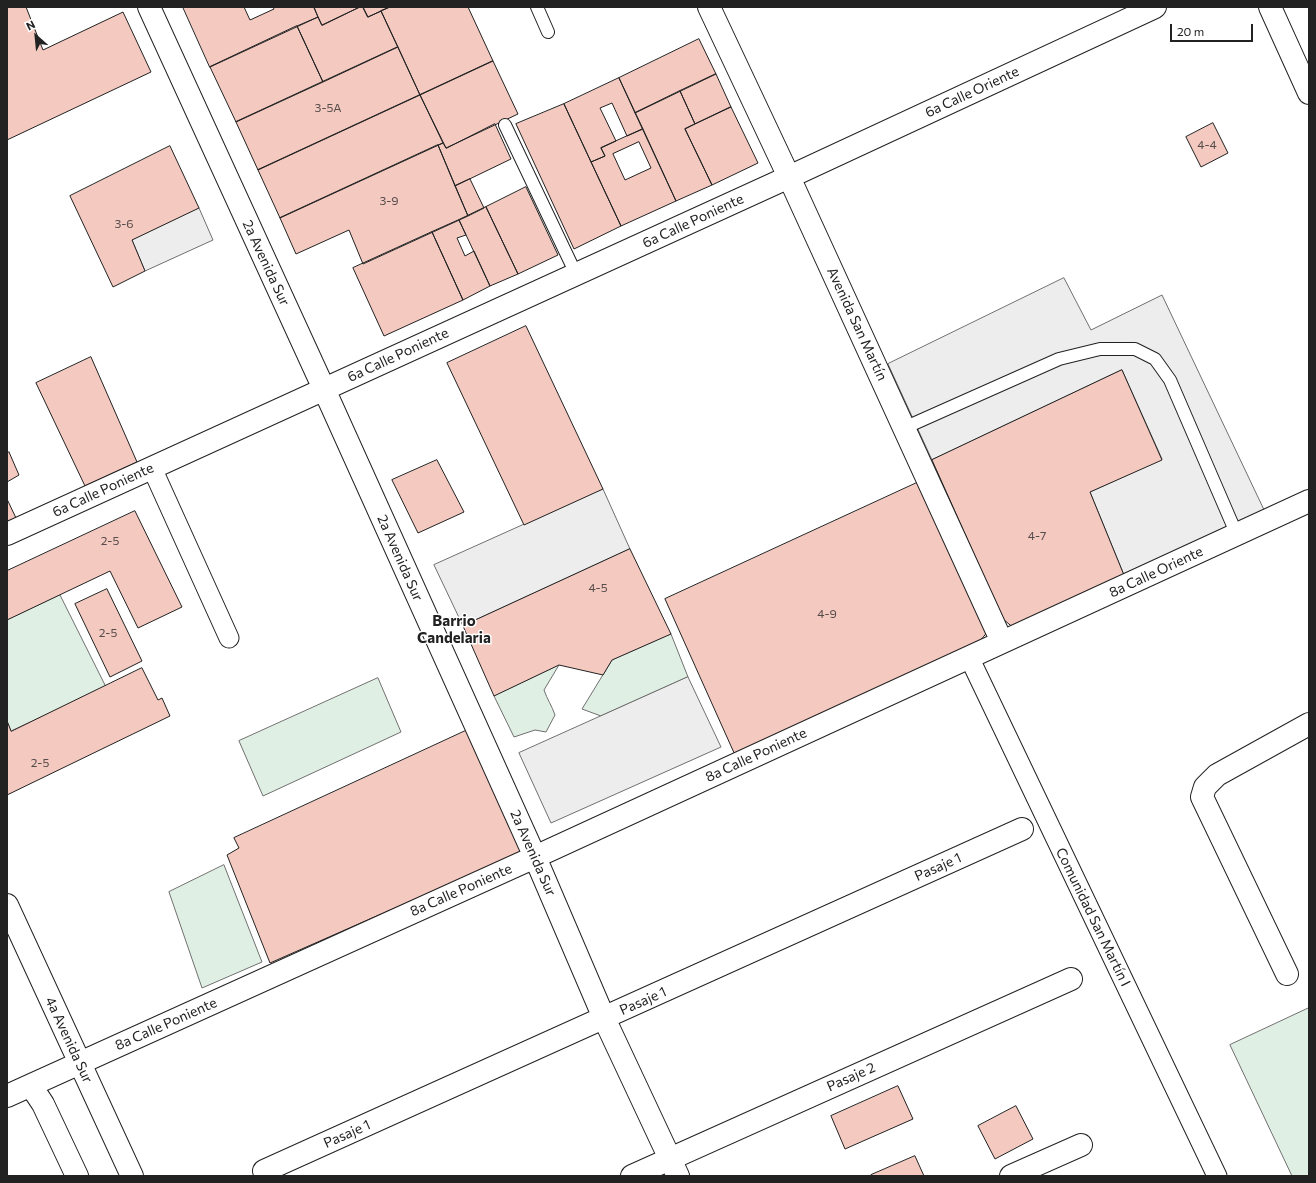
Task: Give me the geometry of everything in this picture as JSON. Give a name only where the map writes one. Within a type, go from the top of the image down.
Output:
[{"type":"street","name":"2a Avenida Sur","points":[[149,7],[324,389],[535,857],[604,1018],[673,1167]]},
{"type":"street","name":"Avenida San Martín","points":[[709,7],[789,177],[1002,642]]},
{"type":"street","name":"6a Calle Oriente","points":[[789,177],[1155,7]]},
{"type":"street","points":[[1270,7],[1309,93]]},
{"type":"street","name":"6a Calle Poniente","points":[[7,534],[789,177]]},
{"type":"street","points":[[152,468],[229,638]]},
{"type":"street","name":"8a Calle Oriente","points":[[1002,642],[1309,502]]},
{"type":"street","name":"8a Calle Poniente","points":[[7,1096],[535,857],[1002,642]]},
{"type":"street","name":"Comunidad San Martín I","points":[[969,657],[1217,1176]]},
{"type":"street","points":[[1287,974],[1202,797],[1205,787],[1217,775],[1309,724]]},
{"type":"street","name":"Pasaje 1","points":[[264,1171],[1022,830]]},
{"type":"street","name":"4a Avenida Sur","points":[[7,905],[132,1176]]},
{"type":"street","name":"Pasaje 2","points":[[632,1176],[673,1167],[1071,979]]},
{"type":"street","points":[[31,1086],[43,1104],[77,1176]]},
{"type":"street","points":[[1012,1176],[1081,1145]]},
{"type":"lane","points":[[537,7],[548,32]]},
{"type":"lane","points":[[505,125],[576,274]]},
{"type":"lane","points":[[904,428],[1058,359],[1100,349],[1135,349],[1155,359],[1170,380],[1237,535]]},
{"type":"green space","points":[[60,595],[106,687],[11,731],[7,721],[7,620]]},
{"type":"green space","points":[[671,634],[688,677],[601,716],[582,709],[612,660]]},
{"type":"green space","points":[[559,665],[544,690],[555,715],[546,732],[535,730],[514,737],[494,696]]},
{"type":"green space","points":[[378,678],[401,732],[263,796],[239,741]]},
{"type":"green space","points":[[224,865],[262,962],[202,988],[169,892]]},
{"type":"green space","points":[[1309,1008],[1309,1176],[1292,1176],[1230,1045]]},
{"type":"shaded area","points":[[199,208],[213,240],[145,271],[132,240]]},
{"type":"shaded area","points":[[1064,278],[1091,330],[1162,295],[1266,514],[1126,580],[1090,492],[1162,459],[1122,370],[932,460],[888,364]]},
{"type":"shaded area","points":[[603,489],[630,549],[463,626],[434,565]]},
{"type":"shaded area","points":[[688,677],[721,747],[551,823],[519,753]]},
{"type":"building","points":[[7,7],[26,7],[43,50],[123,12],[151,72],[7,140]]},
{"type":"building","points":[[183,7],[244,7],[250,20],[274,9],[273,7],[314,7],[318,17],[210,67]]},
{"type":"building","points":[[314,7],[360,7],[322,25]]},
{"type":"building","points":[[360,7],[363,7],[368,17],[381,11],[398,47],[323,82],[297,26],[318,17],[322,25]]},
{"type":"building","points":[[363,7],[390,7],[368,17]]},
{"type":"building","points":[[390,7],[468,7],[493,61],[420,95],[381,11]]},
{"type":"building","points":[[297,26],[323,82],[236,122],[210,67]]},
{"type":"building","points":[[699,39],[716,74],[635,113],[619,78]]},
{"type":"building","points":[[398,47],[420,95],[258,170],[236,122]]},
{"type":"building","points":[[493,61],[518,114],[446,148],[420,95]]},
{"type":"building","points":[[716,74],[731,107],[695,124],[680,91]]},
{"type":"building","points":[[619,78],[643,129],[627,136],[612,103],[600,108],[616,141],[601,148],[605,156],[591,162],[564,104]]},
{"type":"building","points":[[680,91],[695,124],[685,129],[712,185],[676,201],[635,113]]},
{"type":"building","points":[[420,95],[443,143],[280,218],[258,170]]},
{"type":"building","points":[[564,104],[621,226],[574,249],[516,124]]},
{"type":"building","points":[[731,107],[758,163],[712,185],[685,129]]},
{"type":"building","points":[[1213,123],[1228,153],[1201,167],[1186,137]]},
{"type":"building","points":[[495,124],[511,159],[455,186],[438,145],[443,143],[446,148]]},
{"type":"building","points":[[643,129],[676,201],[621,226],[591,162],[605,156],[601,148]],"holes":[[[639,142],[651,168],[625,180],[613,154]]]},
{"type":"building","points":[[438,145],[468,216],[363,264],[349,230],[296,254],[280,218]]},
{"type":"building","points":[[170,146],[199,208],[132,240],[145,271],[113,287],[70,196]]},
{"type":"building","points":[[470,179],[484,208],[468,216],[455,186]]},
{"type":"building","points":[[526,187],[558,255],[518,274],[486,207]]},
{"type":"building","points":[[486,207],[518,274],[490,286],[459,220]]},
{"type":"building","points":[[459,220],[466,235],[457,238],[465,256],[474,251],[490,286],[463,300],[432,232]]},
{"type":"building","points":[[432,232],[463,300],[384,336],[353,268]]},
{"type":"building","points":[[526,326],[603,489],[524,525],[447,363]]},
{"type":"building","points":[[91,357],[137,462],[85,486],[36,383]]},
{"type":"building","points":[[1122,370],[1162,460],[1090,492],[1126,580],[1016,630],[1003,619],[932,460]]},
{"type":"building","points":[[9,452],[19,475],[7,482],[7,454]]},
{"type":"building","points":[[437,460],[464,512],[418,533],[392,480]]},
{"type":"building","points":[[921,481],[989,630],[975,647],[735,755],[665,599]]},
{"type":"building","points":[[7,499],[16,518],[7,522]]},
{"type":"building","points":[[135,511],[182,607],[138,628],[110,571],[7,620],[7,571]]},
{"type":"building","points":[[630,549],[671,634],[612,660],[603,675],[559,665],[494,696],[463,626]]},
{"type":"building","points":[[107,589],[142,661],[110,677],[75,604]]},
{"type":"building","points":[[142,668],[158,700],[162,698],[170,716],[7,795],[7,721],[11,731]]},
{"type":"building","points":[[474,727],[529,849],[270,963],[227,855],[239,848],[234,838]]},
{"type":"building","points":[[898,1086],[913,1119],[845,1149],[831,1116]]},
{"type":"building","points":[[1016,1106],[1033,1139],[995,1159],[978,1126]]},
{"type":"building","points":[[915,1156],[924,1176],[871,1176],[871,1175]]},
{"type":"district","name":"Barrio Candelaria","points":[[454,630]]}]
